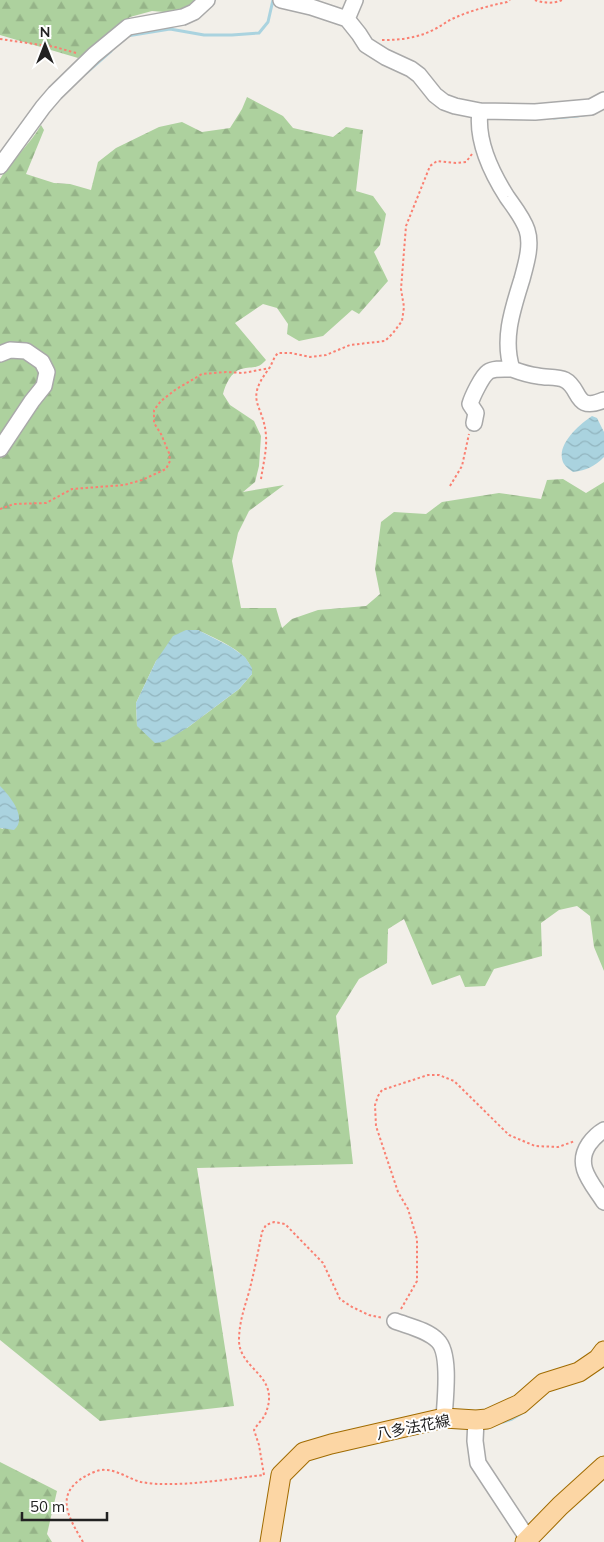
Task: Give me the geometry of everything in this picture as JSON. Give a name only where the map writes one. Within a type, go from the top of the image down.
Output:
[{"type":"main road","name":"八多法花線","points":[[270,1542],[281,1475],[304,1452],[444,1418],[487,1419],[509,1411],[544,1383],[579,1372],[598,1359],[604,1351]]},
{"type":"main road","points":[[528,1541],[560,1506],[604,1466]]},
{"type":"street","points":[[0,166],[43,107],[94,54],[128,27],[183,17],[194,12],[207,0]]},
{"type":"street","points":[[281,0],[311,7],[347,19],[366,45],[415,72],[435,95],[444,102],[479,115],[591,107],[604,100]]},
{"type":"street","points":[[347,19],[355,0]]},
{"type":"street","points":[[479,115],[479,136],[495,174],[527,230],[526,262],[509,322],[509,361],[512,369]]},
{"type":"street","points":[[0,354],[10,350],[26,351],[42,362],[47,372],[44,386],[0,449]]},
{"type":"street","points":[[474,423],[476,414],[470,404],[472,398],[488,372],[493,370],[512,369],[538,376],[566,380],[579,399],[587,403],[596,403],[604,400]]},
{"type":"street","points":[[600,1132],[586,1148],[583,1159],[585,1172],[604,1202]]},
{"type":"street","points":[[395,1321],[426,1333],[439,1341],[444,1354],[446,1379],[444,1418]]},
{"type":"street","points":[[476,1420],[475,1440],[478,1463],[528,1541]]},
{"type":"path","points":[[366,45],[379,40],[405,40],[435,30],[450,20],[481,8],[510,0]]},
{"type":"path","points":[[535,0],[539,2],[558,2],[562,0]]},
{"type":"path","points":[[0,39],[94,54]]},
{"type":"path","points":[[261,479],[266,435],[256,398],[256,389],[270,368],[273,359],[278,353],[310,357],[326,355],[350,345],[385,341],[393,333],[402,321],[404,307],[401,289],[406,226],[430,166],[437,161],[466,162],[474,150],[479,136]]},
{"type":"path","points":[[0,509],[14,504],[46,503],[72,489],[124,485],[142,480],[166,469],[170,461],[169,453],[154,423],[154,410],[161,401],[202,374],[243,373],[270,368]]},
{"type":"path","points":[[450,486],[462,466],[467,439],[474,423]]},
{"type":"path","points":[[83,1542],[71,1521],[66,1505],[67,1493],[74,1483],[91,1473],[104,1469],[141,1482],[160,1484],[264,1475],[259,1445],[254,1430],[264,1415],[269,1397],[266,1384],[241,1352],[239,1342],[240,1319],[249,1292],[262,1232],[266,1225],[274,1222],[285,1224],[323,1263],[340,1299],[369,1315],[395,1321],[417,1281],[417,1239],[408,1209],[398,1192],[376,1126],[375,1105],[382,1090],[428,1075],[439,1075],[454,1081],[509,1135],[535,1146],[558,1147],[600,1132]]},
{"type":"green space","points":[[0,0],[194,0],[191,9],[177,13],[152,11],[130,17],[78,58],[0,35]]},
{"type":"green space","points":[[247,97],[283,116],[293,128],[333,137],[346,127],[363,130],[356,191],[373,196],[386,214],[380,245],[374,252],[388,281],[359,314],[352,310],[323,336],[299,341],[287,334],[288,324],[277,308],[263,304],[235,323],[266,360],[257,366],[241,369],[234,373],[227,383],[223,394],[230,405],[254,421],[261,436],[259,466],[255,482],[243,492],[284,485],[249,511],[238,533],[232,561],[241,608],[276,608],[282,628],[292,619],[318,610],[366,606],[380,594],[375,569],[381,522],[394,512],[426,514],[442,502],[499,493],[541,499],[547,480],[563,479],[586,493],[604,482],[604,971],[594,947],[590,916],[577,906],[559,910],[541,923],[542,956],[494,969],[485,986],[465,987],[460,975],[432,985],[404,919],[388,929],[387,963],[359,979],[336,1016],[353,1164],[197,1168],[234,1406],[100,1421],[0,1340],[0,828],[3,829],[0,786],[0,179],[41,125],[44,130],[26,174],[54,183],[70,184],[91,190],[98,162],[116,148],[159,127],[182,122],[202,132],[230,128]],"holes":[[[198,630],[223,642],[239,653],[246,659],[252,674],[239,689],[187,728],[137,726],[136,703],[156,661]]]},
{"type":"green space","points":[[0,1462],[57,1491],[47,1534],[52,1542],[0,1542]]},
{"type":"water","points":[[592,416],[597,418],[604,432],[604,457],[590,468],[573,472],[564,464],[562,450],[575,430]]},
{"type":"water","points":[[186,630],[198,630],[231,647],[245,657],[252,668],[252,674],[239,689],[187,728],[164,742],[155,743],[137,726],[136,703],[156,661],[173,636]]},
{"type":"water","points":[[0,786],[13,801],[18,813],[18,825],[14,830],[0,828]]},
{"type":"waterway","points":[[127,36],[170,29],[204,35],[259,33],[268,22],[273,0]]},
{"type":"waterway","points":[[86,73],[111,51]]},
{"type":"waterway","points":[[554,118],[594,113]]},
{"type":"waterway","points":[[503,1422],[524,1412]]}]
